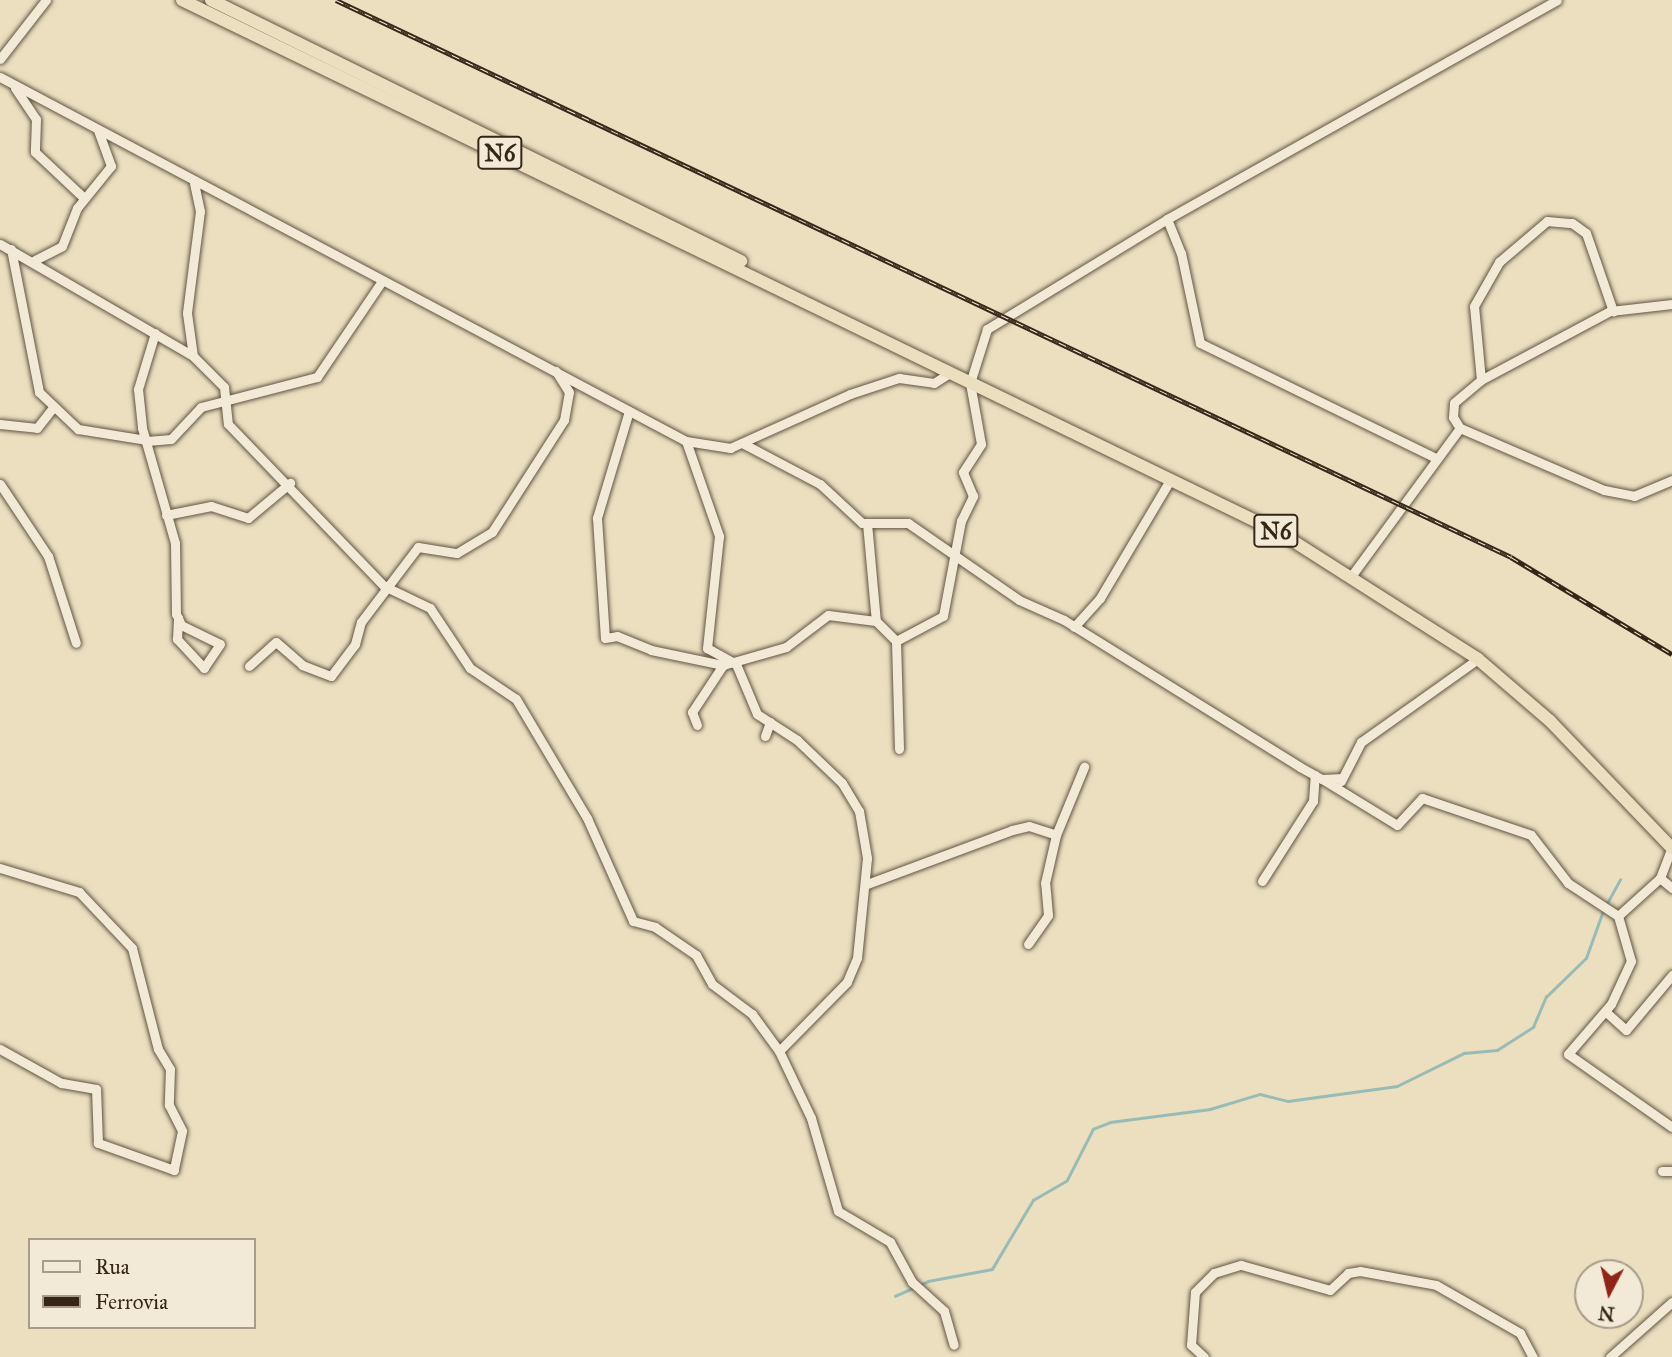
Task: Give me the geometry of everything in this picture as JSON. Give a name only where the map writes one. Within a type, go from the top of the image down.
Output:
[{"type":"highway","name":"N6","points":[[182,0],[817,306],[1170,480],[1352,575],[1478,659],[1550,721],[1672,847]]},
{"type":"highway","name":"N6","points":[[211,0],[712,244],[817,306]]},
{"type":"street","points":[[0,59],[46,0]]},
{"type":"street","points":[[896,641],[943,615],[957,557],[961,521],[973,496],[963,472],[981,444],[970,383],[978,370],[977,344],[999,318],[1167,219],[1557,0]]},
{"type":"street","points":[[0,77],[194,183],[554,367],[686,441],[730,448],[850,394],[899,378],[934,383],[950,372]]},
{"type":"street","points":[[10,83],[36,119],[35,152],[84,198]]},
{"type":"street","points":[[35,260],[62,246],[84,198],[111,166],[98,131]]},
{"type":"street","points":[[193,356],[187,313],[200,211],[194,183]]},
{"type":"street","points":[[1167,219],[1181,253],[1200,343],[1436,458]]},
{"type":"street","points":[[1481,380],[1474,306],[1499,262],[1547,221],[1573,223],[1586,233],[1613,311]]},
{"type":"street","points":[[0,244],[35,260],[214,370],[225,400],[228,424],[290,483],[389,588],[430,608],[470,668],[516,699],[587,818],[633,921],[655,927],[696,955],[712,984],[752,1014],[779,1051],[811,1118],[838,1210],[890,1242],[912,1282],[944,1311],[954,1345]]},
{"type":"street","points":[[11,249],[21,274],[32,379],[52,409],[97,435],[166,443],[201,407],[317,377],[382,281]]},
{"type":"street","points":[[1460,428],[1454,403],[1481,380],[1613,311],[1672,304]]},
{"type":"street","points":[[155,333],[138,389],[147,440],[176,549],[172,577],[178,618],[177,639],[204,668],[220,644],[178,618]]},
{"type":"street","points":[[249,666],[276,642],[302,665],[331,676],[355,644],[360,622],[389,588],[418,547],[457,553],[492,532],[564,420],[569,392],[554,367]]},
{"type":"street","points":[[0,424],[37,428],[52,409]]},
{"type":"street","points":[[629,411],[597,518],[605,639],[617,636],[650,650],[728,663],[786,647],[828,615],[876,621],[896,641],[899,749]]},
{"type":"street","points":[[1352,575],[1460,428]]},
{"type":"street","points":[[1460,428],[1604,490],[1634,496],[1672,480]]},
{"type":"street","points":[[686,441],[719,536],[707,648],[728,663],[753,694],[757,714],[821,760],[859,811],[867,884],[848,982],[779,1051]]},
{"type":"street","points":[[744,444],[820,484],[843,510],[867,523],[908,523],[1019,600],[1074,627],[1397,825],[1422,798],[1531,835],[1567,883],[1618,916],[1631,961],[1606,1012],[1568,1054],[1672,1127]]},
{"type":"street","points":[[1074,627],[1100,598],[1170,480]]},
{"type":"street","points":[[166,515],[211,506],[248,518],[290,483]]},
{"type":"street","points":[[0,484],[48,556],[76,643]]},
{"type":"street","points":[[867,523],[876,621]]},
{"type":"street","points":[[1341,792],[1342,778],[1361,742],[1478,659]]},
{"type":"street","points":[[697,725],[692,712],[728,663]]},
{"type":"street","points":[[765,736],[770,722]]},
{"type":"street","points":[[1028,944],[1048,915],[1045,883],[1056,835],[1084,766]]},
{"type":"street","points":[[1318,777],[1342,778]]},
{"type":"street","points":[[1262,881],[1313,801],[1318,777]]},
{"type":"street","points":[[867,884],[1012,830],[1029,826],[1056,835]]},
{"type":"street","points":[[1618,916],[1660,878],[1672,847]]},
{"type":"street","points":[[0,868],[79,892],[132,948],[158,1049],[170,1069],[169,1105],[182,1131],[174,1170],[98,1143],[96,1089],[61,1083],[0,1049]]},
{"type":"street","points":[[1660,878],[1672,888]]},
{"type":"street","points":[[1606,1012],[1626,1030],[1672,975]]},
{"type":"street","points":[[1204,1357],[1191,1345],[1195,1292],[1214,1273],[1241,1265],[1330,1290],[1348,1273],[1360,1271],[1436,1285],[1520,1333],[1532,1357]]},
{"type":"street","points":[[1609,1357],[1670,1306]]},
{"type":"waterway","points":[[1606,905],[1620,880]]},
{"type":"waterway","points":[[895,1296],[928,1281],[992,1269],[1033,1200],[1067,1180],[1093,1129],[1110,1122],[1210,1109],[1260,1094],[1288,1101],[1397,1086],[1464,1053],[1497,1050],[1533,1027],[1546,997],[1586,958],[1603,911]]},
{"type":"railway","points":[[336,0],[1511,557],[1672,654]]}]
